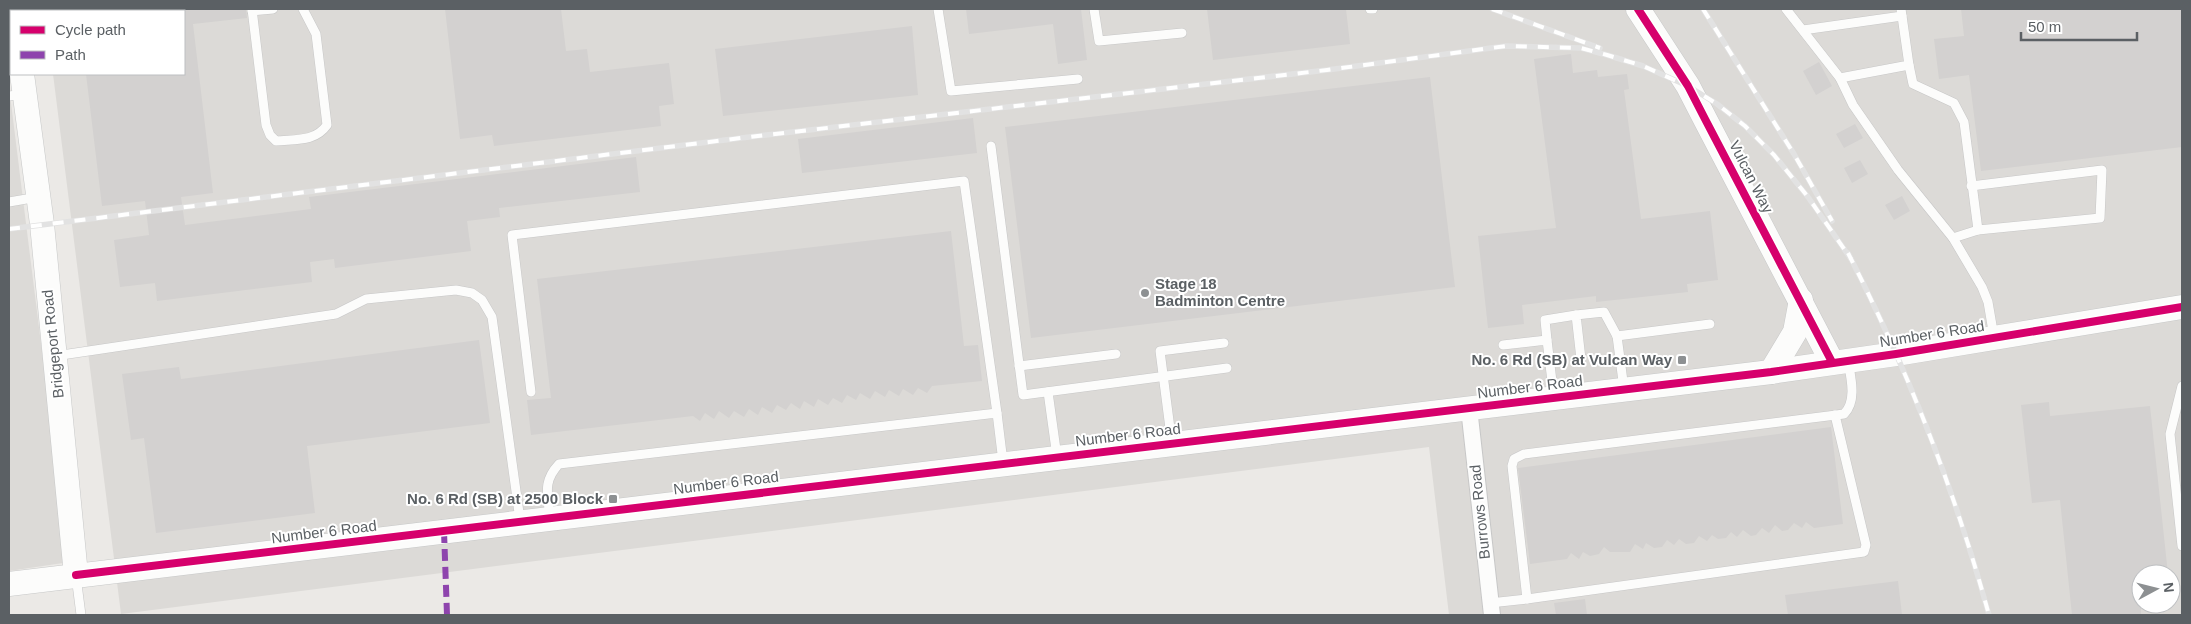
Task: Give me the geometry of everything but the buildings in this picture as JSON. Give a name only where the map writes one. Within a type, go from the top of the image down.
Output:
[{"type":"street","name":"Vulcan Way","points":[[1638,9],[1688,86],[1801,300],[1840,361]]},
{"type":"street","name":"Bridgeport Road","points":[[19,88],[38,197],[76,575]]},
{"type":"street","points":[[1771,372],[1795,332],[1801,300]]},
{"type":"street","name":"Number 6 Road","points":[[9,584],[1771,372],[2182,307]]},
{"type":"street","name":"Burrows Road","points":[[1469,408],[1491,609]]},
{"type":"lane","points":[[273,9],[252,10],[266,125],[270,135],[276,141],[313,137],[320,134],[327,125],[316,34],[303,9]]},
{"type":"lane","points":[[938,9],[951,91],[1078,79]]},
{"type":"lane","points":[[1094,9],[1099,41],[1182,33]]},
{"type":"lane","points":[[1786,9],[1840,78],[1853,105],[1898,170],[1953,238],[1982,287],[1988,302],[1994,338]]},
{"type":"lane","points":[[1803,30],[1902,12],[1913,84],[1954,103],[1964,122],[1978,230]]},
{"type":"lane","points":[[1840,78],[1909,66]]},
{"type":"lane","points":[[991,146],[1023,395],[1227,368]]},
{"type":"lane","points":[[1953,238],[1978,230],[2100,218],[2102,170],[1971,186]]},
{"type":"lane","points":[[531,392],[512,235],[964,181],[1004,464]]},
{"type":"lane","points":[[9,202],[38,197]]},
{"type":"lane","points":[[54,356],[336,314],[366,299],[456,290],[472,293],[482,300],[492,317],[520,522]]},
{"type":"lane","points":[[1554,398],[1545,320],[1576,315],[1604,312],[1618,336],[1624,389]]},
{"type":"lane","points":[[1576,315],[1581,358]]},
{"type":"lane","points":[[1618,336],[1710,324]]},
{"type":"lane","points":[[1503,345],[1547,340]]},
{"type":"lane","points":[[1172,444],[1160,351],[1224,343]]},
{"type":"lane","points":[[1019,366],[1116,354]]},
{"type":"lane","points":[[1527,599],[1512,466],[1514,459],[1524,454],[1618,440],[1844,414],[1849,409],[1852,394],[1840,361]]},
{"type":"lane","points":[[2182,386],[2170,434],[2182,546]]},
{"type":"lane","points":[[1048,392],[1057,458]]},
{"type":"lane","points":[[550,518],[547,486],[550,473],[560,464],[997,412]]},
{"type":"lane","points":[[1491,609],[1527,599],[1864,552],[1866,545],[1835,415]]},
{"type":"lane","name":"Bridgeport Road","points":[[76,575],[81,615]]},
{"type":"shaded area","points":[[45,9],[2182,9],[2182,615],[1449,615],[1429,447],[121,614],[53,75],[185,75],[185,10]]},
{"type":"shaded area","points":[[9,87],[64,528],[63,563],[9,571]]},
{"type":"railway","points":[[1492,9],[1600,48]]},
{"type":"railway","points":[[1703,9],[1794,154],[1832,221]]},
{"type":"railway","points":[[9,229],[749,137],[1327,70],[1506,46],[1581,48],[1643,66],[1688,86],[1717,104],[1745,126],[1774,155],[1808,197],[1851,259]]},
{"type":"railway","points":[[1848,253],[1870,296],[1910,385],[1928,431],[1961,522],[1989,615]]},
{"type":"marked path","points":[[444,531],[447,615]]},
{"type":"cycle path","points":[[1638,9],[1688,86],[1832,362]]},
{"type":"cycle path","points":[[76,575],[1771,372],[1896,354],[2182,307]]},
{"type":"place","name":"Stage 18 Badminton Centre","points":[[1145,293]]},
{"type":"place","name":"No. 6 Rd (SB) at Vulcan Way","points":[[1682,360]]},
{"type":"place","name":"No. 6 Rd (SB) at 2500 Block","points":[[613,499]]}]
